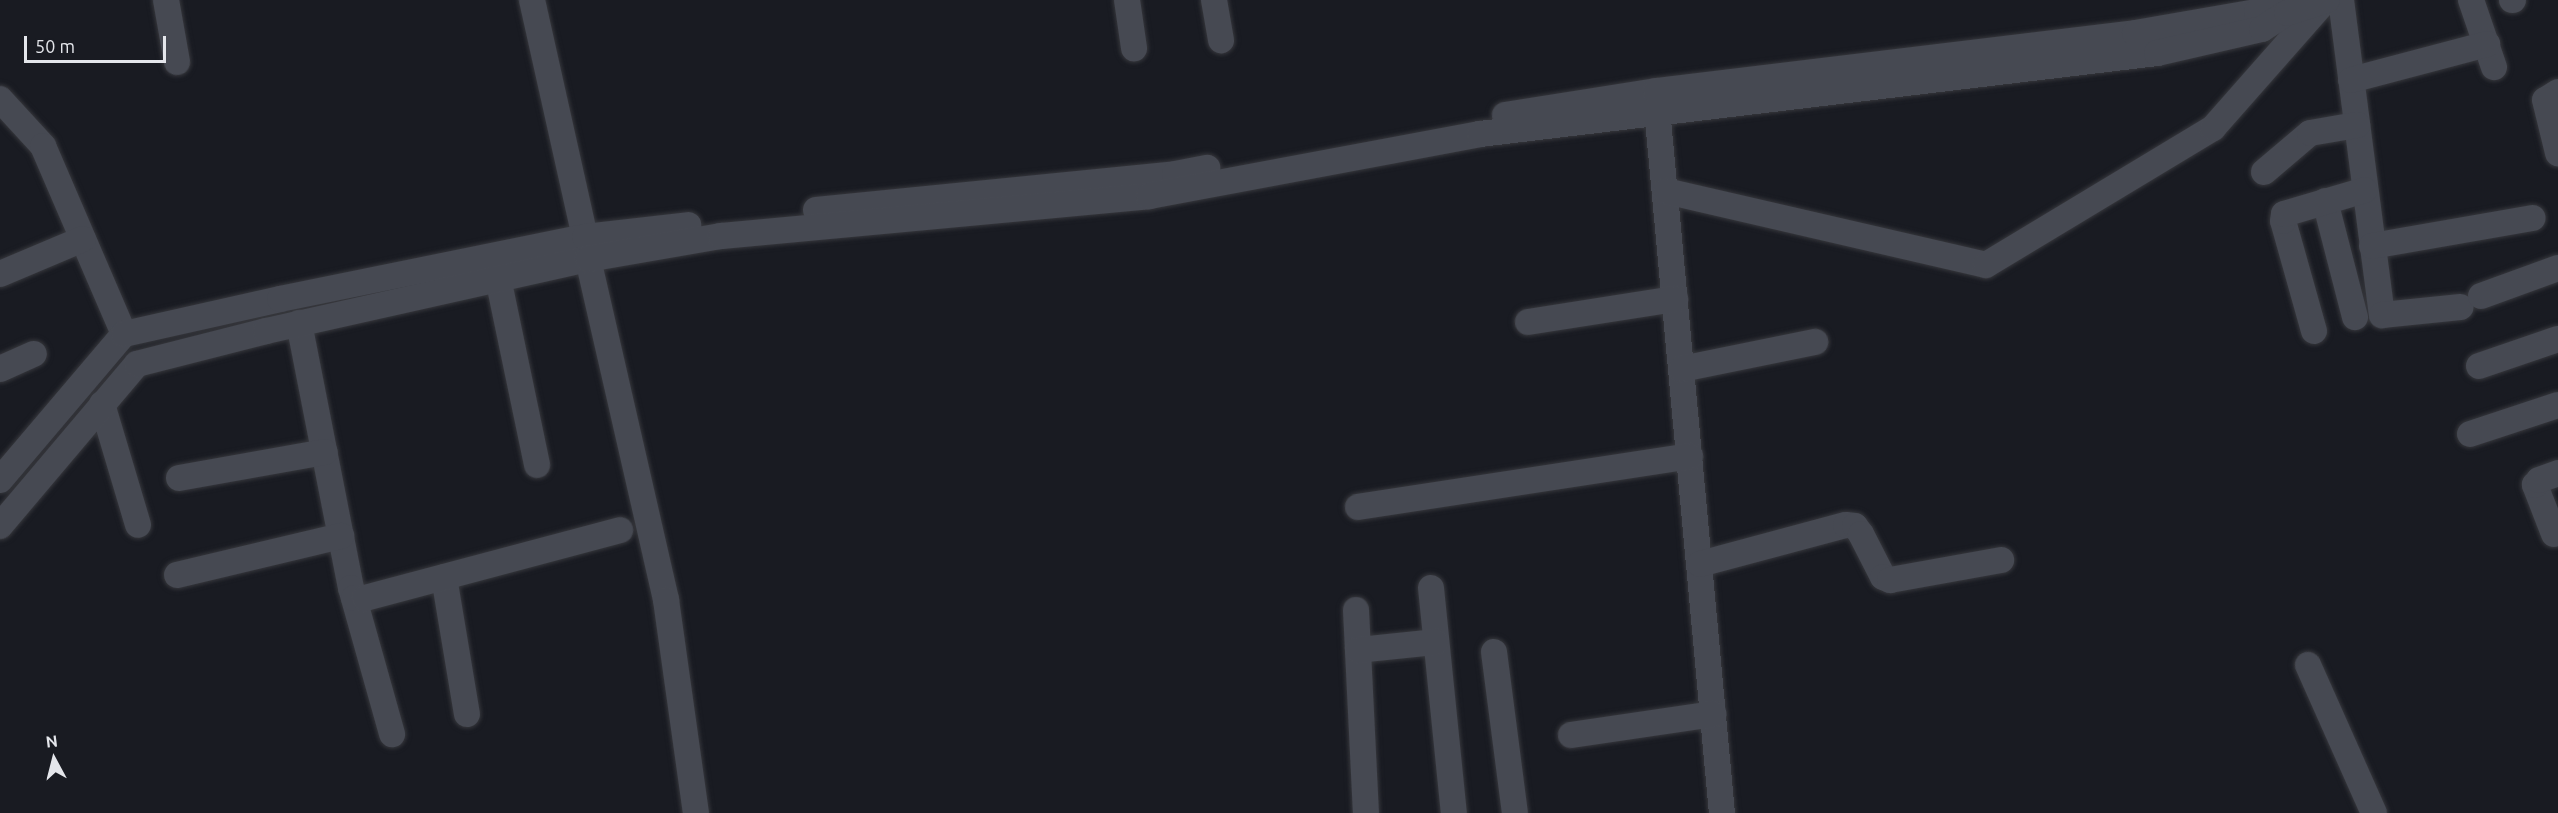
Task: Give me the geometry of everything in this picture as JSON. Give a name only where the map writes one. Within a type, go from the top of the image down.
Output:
[{"type":"street","points":[[166,0],[177,62]]},
{"type":"street","points":[[532,0],[666,600],[696,813]]},
{"type":"street","points":[[1127,0],[1134,48]]},
{"type":"street","points":[[1214,0],[1221,40]]},
{"type":"street","points":[[0,480],[124,334],[280,299],[586,248],[915,199],[1175,174],[1540,109],[1656,102],[2257,14],[2287,13],[2327,0]]},
{"type":"street","points":[[1666,191],[1986,265],[2213,128],[2327,0]]},
{"type":"street","points":[[2341,0],[2382,315],[2471,301],[2558,268]]},
{"type":"street","points":[[2351,80],[2491,56],[2471,0]]},
{"type":"street","points":[[2558,92],[2545,100],[2558,153]]},
{"type":"street","points":[[0,99],[43,146],[124,334]]},
{"type":"street","points":[[1656,102],[1722,813]]},
{"type":"street","points":[[2264,172],[2310,133],[2357,125]]},
{"type":"street","points":[[2314,331],[2283,214],[2365,190]]},
{"type":"street","points":[[2325,201],[2355,317]]},
{"type":"street","points":[[2372,246],[2533,218]]},
{"type":"street","points":[[0,273],[83,239]]},
{"type":"street","points":[[0,526],[130,370],[146,360],[498,278],[586,248]]},
{"type":"street","points":[[498,278],[537,465]]},
{"type":"street","points":[[1528,322],[1675,299]]},
{"type":"street","points":[[299,323],[354,598],[392,734]]},
{"type":"street","points":[[2479,366],[2558,339]]},
{"type":"street","points":[[1682,369],[1815,342]]},
{"type":"street","points":[[0,369],[34,354]]},
{"type":"street","points":[[102,404],[138,525]]},
{"type":"street","points":[[2470,434],[2558,405]]},
{"type":"street","points":[[179,478],[324,452]]},
{"type":"street","points":[[1358,507],[1690,456]]},
{"type":"street","points":[[2554,534],[2535,485],[2539,480],[2558,473]]},
{"type":"street","points":[[1700,564],[1846,525],[1855,526],[1883,577],[1890,580],[2001,560]]},
{"type":"street","points":[[354,598],[365,598],[620,530]]},
{"type":"street","points":[[177,575],[341,536]]},
{"type":"street","points":[[444,577],[467,714]]},
{"type":"street","points":[[1431,588],[1454,813]]},
{"type":"street","points":[[1356,610],[1366,813]]},
{"type":"street","points":[[1358,650],[1436,642]]},
{"type":"street","points":[[1494,652],[1515,813]]},
{"type":"street","points":[[2308,665],[2374,813]]},
{"type":"street","points":[[1571,735],[1713,714]]}]
